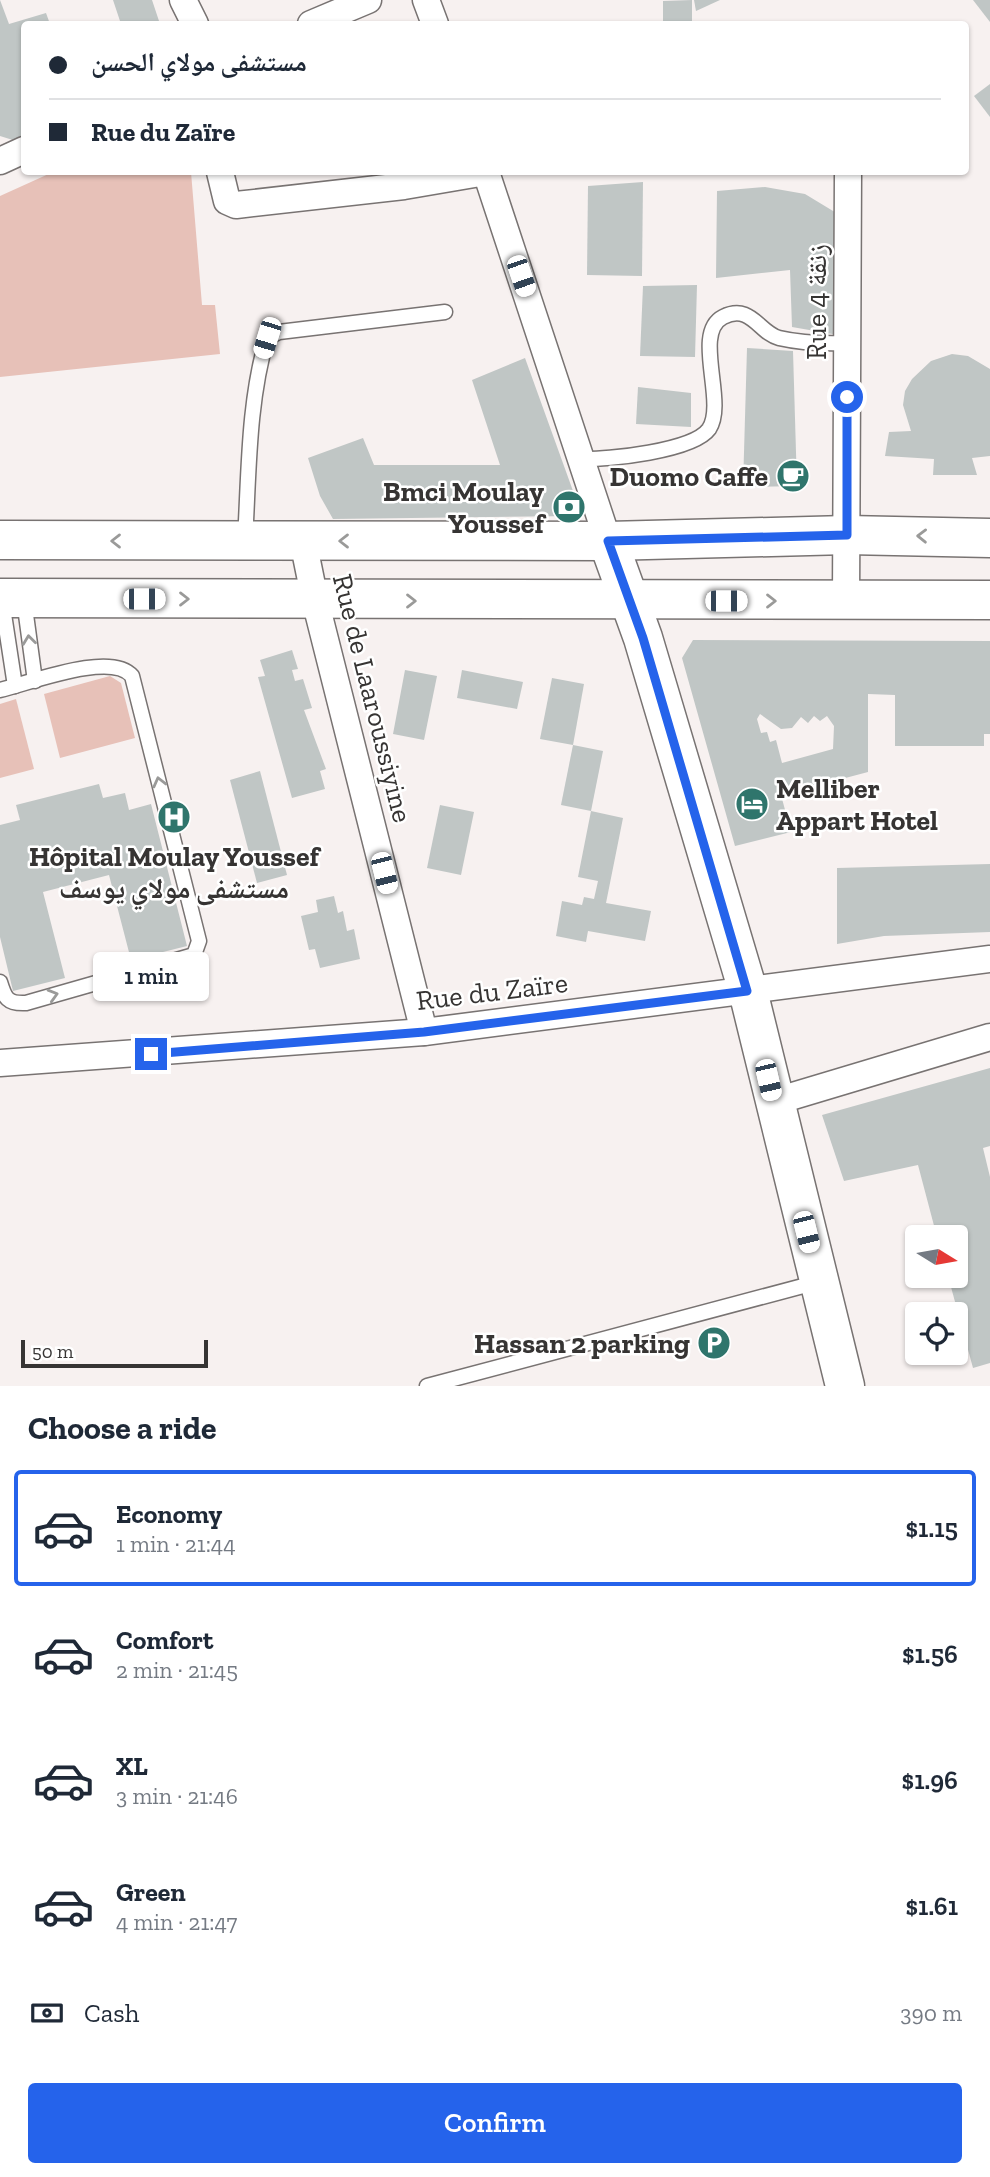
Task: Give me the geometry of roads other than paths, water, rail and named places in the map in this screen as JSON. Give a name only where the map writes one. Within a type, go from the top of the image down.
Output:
[{"type":"main road","points":[[0,540],[608,541],[847,535],[990,538]]},
{"type":"main road","points":[[43,541],[17,598],[629,602],[990,600]]},
{"type":"main road","points":[[608,541],[747,991],[845,1386]]},
{"type":"street","points":[[183,0],[194,21]]},
{"type":"street","points":[[318,21],[368,0]]},
{"type":"street","points":[[426,0],[434,21]]},
{"type":"street","points":[[0,161],[21,151]]},
{"type":"street","points":[[221,175],[227,201],[236,205],[404,186],[468,175]]},
{"type":"street","points":[[487,175],[608,541]]},
{"type":"street","name":"Rue 4 زنقة","points":[[846,601],[848,175]]},
{"type":"street","name":"Rue de Laaroussiyine","points":[[303,541],[315,600],[424,1032]]},
{"type":"street","name":"Rue du Zaïre","points":[[0,1063],[424,1032],[990,959]]},
{"type":"street","points":[[773,1102],[990,1037]]},
{"type":"lane","points":[[245,541],[252,427],[259,366],[267,338],[279,332],[444,313]]},
{"type":"lane","points":[[581,459],[606,460],[694,441],[704,435],[710,428],[714,414],[710,339],[714,325],[722,317],[738,313],[745,315],[778,337],[818,344],[848,343]]},
{"type":"lane","points":[[17,598],[34,681]]},
{"type":"lane","points":[[15,686],[17,598]]},
{"type":"lane","points":[[0,690],[106,665],[126,669],[132,676],[200,941],[199,949],[194,955],[26,1003],[9,1002],[4,998],[0,982]]},
{"type":"lane","points":[[427,1386],[819,1282]]},
{"type":"place","name":"Duomo Caffe","points":[[793,476]]},
{"type":"place","name":"Bmci Moulay Youssef","points":[[569,507]]},
{"type":"place","name":"Melliber Appart Hotel","points":[[752,804]]},
{"type":"place","name":"Hôpital Moulay Youssef مستشفى مولاي يوسف","points":[[174,817]]},
{"type":"place","name":"Hassan 2 parking","points":[[714,1343]]}]
